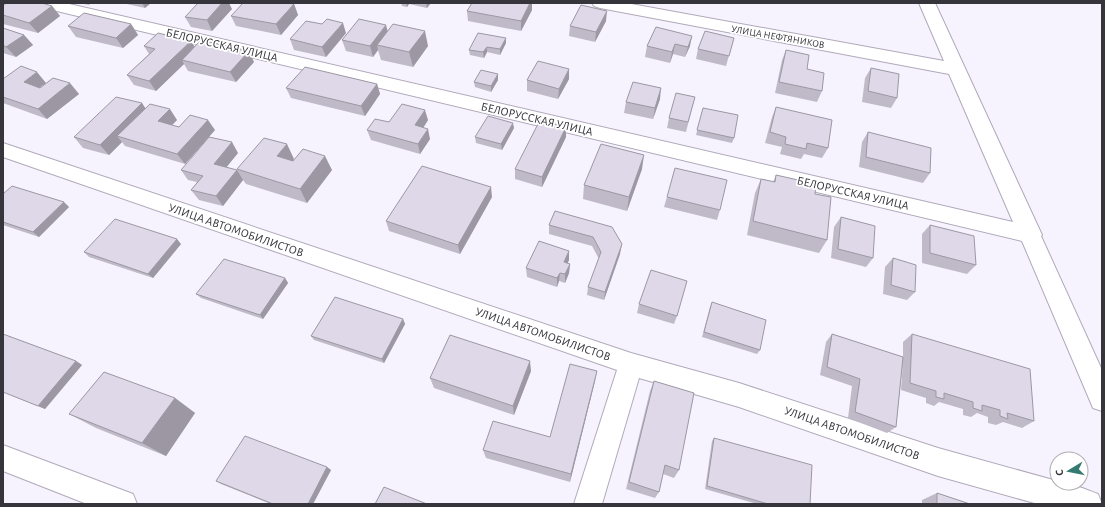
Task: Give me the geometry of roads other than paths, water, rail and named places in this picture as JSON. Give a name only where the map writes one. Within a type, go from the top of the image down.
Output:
[{"type":"street","name":"БЕЛОРУССКАЯ УЛИЦА","points":[[44,3],[1030,235]]},
{"type":"street","name":"УЛИЦА НЕФТЯНИКОВ","points":[[600,3],[956,69]]},
{"type":"street","points":[[928,3],[1102,399]]},
{"type":"street","name":"УЛИЦА АВТОМОБИЛИСТОВ","points":[[3,150],[631,364],[739,395],[938,462],[1088,504]]},
{"type":"street","points":[[588,504],[631,364]]},
{"type":"street","points":[[3,458],[123,504]]}]
